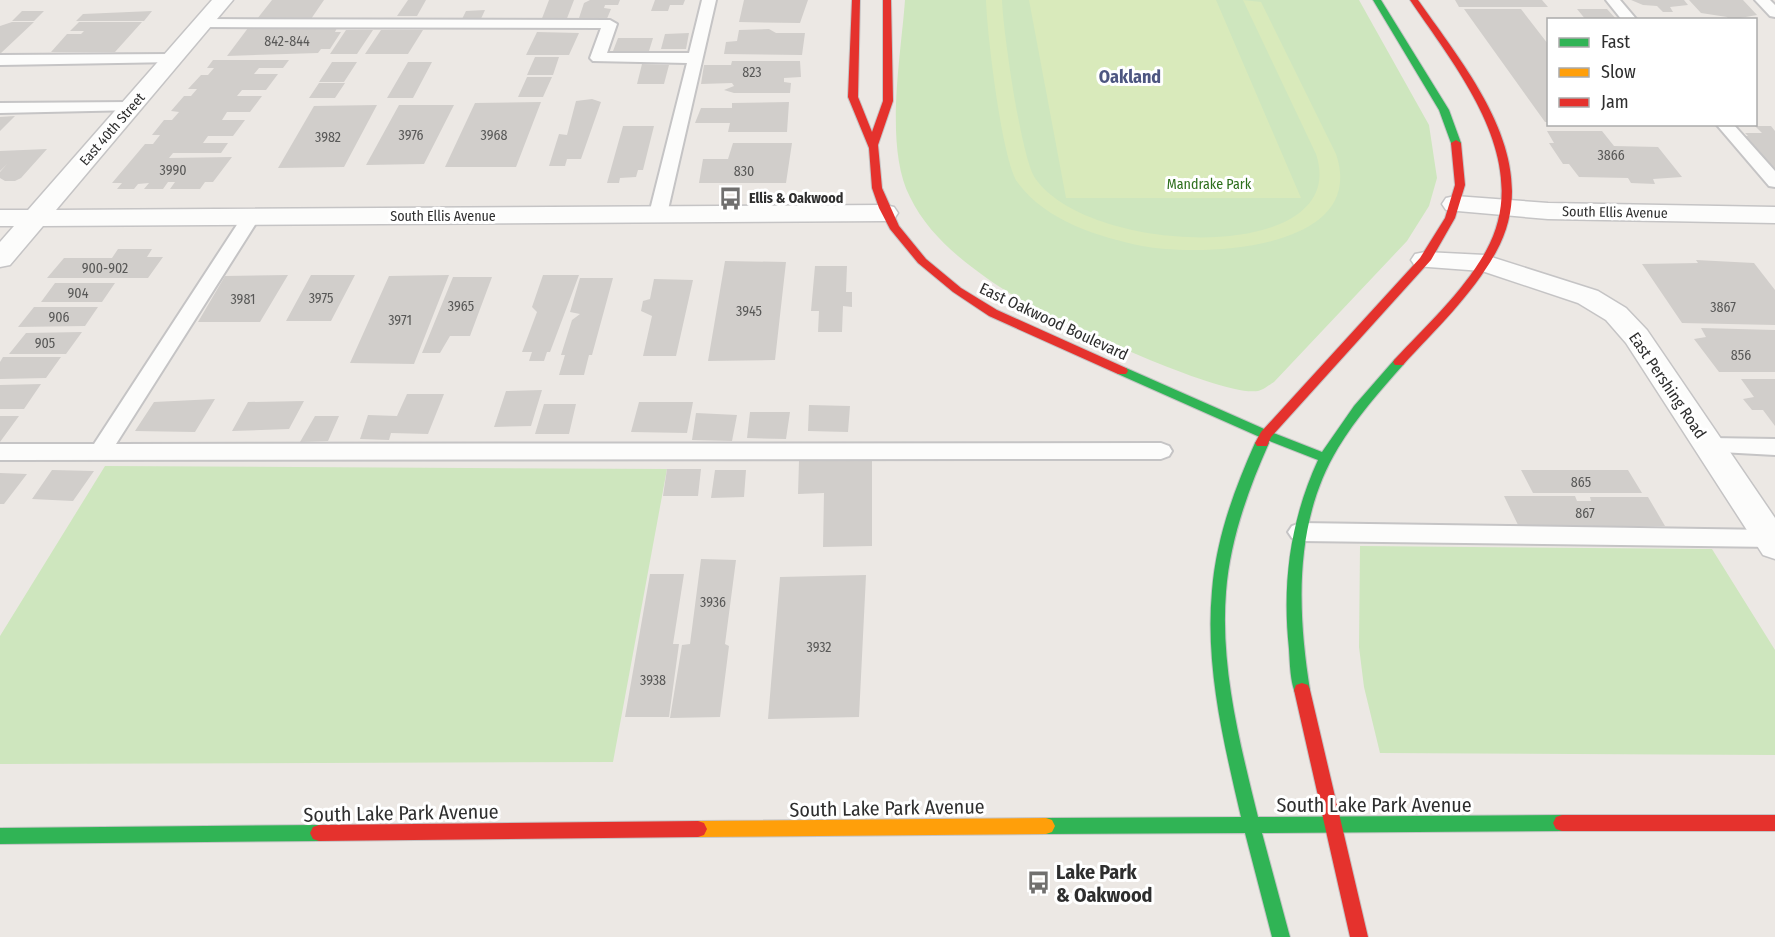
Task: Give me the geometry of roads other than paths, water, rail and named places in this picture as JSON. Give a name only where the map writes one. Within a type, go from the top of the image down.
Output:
[{"type":"main road","name":"East Oakwood Boulevard","points":[[856,0],[854,104],[873,144],[877,189],[885,213],[900,235],[927,264],[966,297],[984,308],[1266,435],[1325,458]]},
{"type":"main road","name":"East Oakwood Boulevard","points":[[873,144],[888,101],[887,0]]},
{"type":"main road","points":[[1281,937],[1231,728],[1223,676],[1218,614],[1226,552],[1233,520],[1248,474],[1266,435],[1425,260],[1444,231],[1460,185],[1460,159],[1454,134],[1444,110],[1377,0]]},
{"type":"main road","points":[[1359,937],[1330,825],[1299,686],[1291,627],[1293,569],[1300,532],[1325,458],[1357,413],[1485,263],[1501,231],[1508,210],[1506,169],[1495,129],[1486,110],[1414,0]]},
{"type":"main road","name":"South Lake Park Avenue","points":[[0,836],[1254,824],[1775,823]]},
{"type":"street","name":"East 40th Street","points":[[0,259],[223,0]]},
{"type":"street","name":"South Ellis Avenue","points":[[1455,204],[1508,210],[1775,216]]},
{"type":"street","name":"South Ellis Avenue","points":[[0,218],[885,213]]},
{"type":"street","name":"East Pershing Road","points":[[1425,260],[1485,263],[1588,297],[1616,314],[1637,337],[1773,542]]},
{"type":"lane","points":[[658,214],[709,0]]},
{"type":"lane","points":[[1613,0],[1628,18]]},
{"type":"lane","points":[[1762,0],[1775,13]]},
{"type":"lane","points":[[203,23],[610,24],[598,58],[695,58]]},
{"type":"lane","points":[[0,60],[172,59]]},
{"type":"lane","points":[[0,108],[131,107]]},
{"type":"lane","points":[[1726,126],[1775,182]]},
{"type":"lane","points":[[100,452],[251,217]]},
{"type":"lane","points":[[1710,446],[1775,447]]},
{"type":"lane","points":[[0,452],[1161,451]]},
{"type":"lane","points":[[1300,532],[1773,542]]},
{"type":"place","name":"Ellis & Oakwood","points":[[731,198]]},
{"type":"place","name":"Lake Park & Oakwood","points":[[1038,883]]},
{"type":"district","name":"Oakland","points":[[1130,77]]},
{"type":"park label","name":"Mandrake Park","points":[[1209,184]]}]
